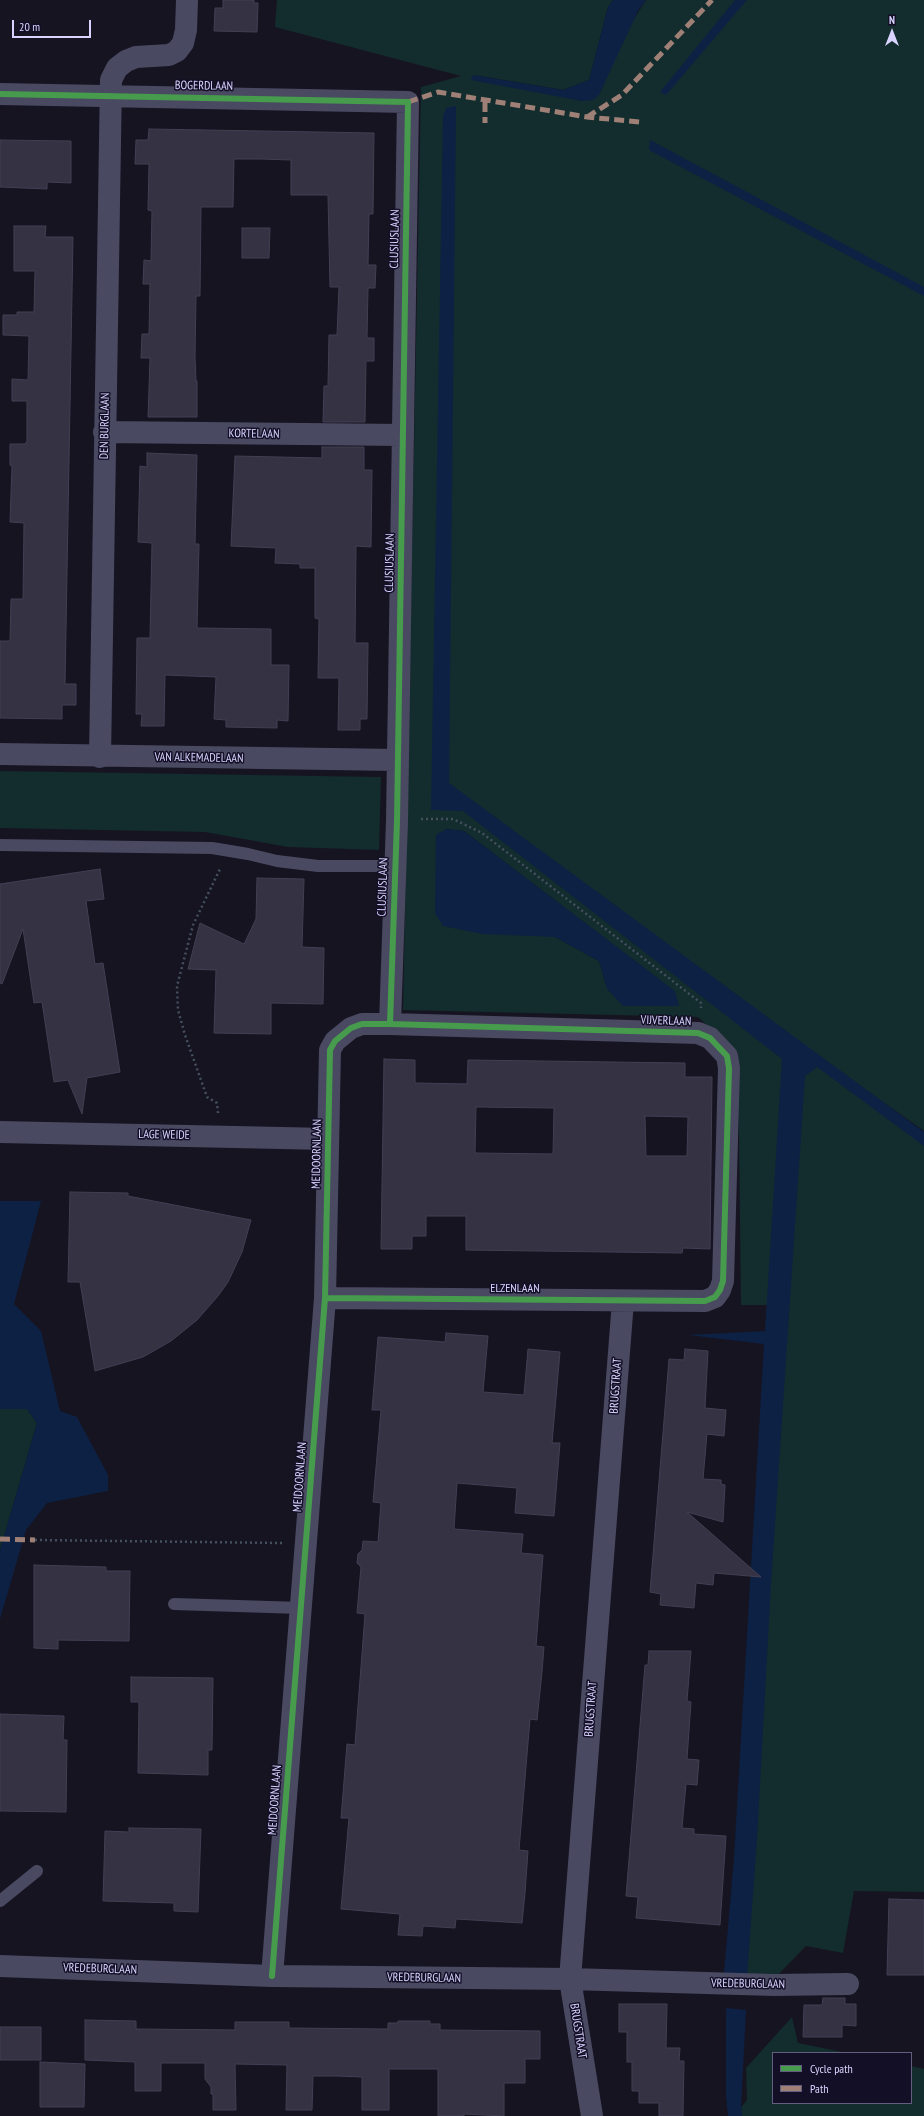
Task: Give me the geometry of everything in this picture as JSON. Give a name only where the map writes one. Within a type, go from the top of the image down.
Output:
[{"type":"street","points":[[111,95],[113,74],[126,61],[136,57],[169,55],[177,51],[182,43],[186,30],[187,0]]},
{"type":"street","name":"BOGERDLAAN","points":[[0,94],[408,102]]},
{"type":"street","name":"DEN BURGLAAN","points":[[100,756],[104,432],[111,95]]},
{"type":"street","name":"CLUSIUSLAAN","points":[[390,1024],[397,821],[408,102]]},
{"type":"street","name":"KORTELAAN","points":[[104,432],[404,435]]},
{"type":"street","name":"VAN ALKEMADELAAN","points":[[0,754],[397,760]]},
{"type":"street","name":"MEIDOORNLAAN","points":[[272,1976],[326,1298],[330,1050],[335,1040],[342,1034],[362,1024],[390,1024]]},
{"type":"street","name":"VIJVERLAAN","points":[[390,1024],[698,1033],[710,1038],[727,1056],[729,1068],[723,1281],[720,1290],[715,1297],[705,1300]]},
{"type":"street","name":"LAGE WEIDE","points":[[0,1132],[328,1139]]},
{"type":"street","name":"ELZENLAAN","points":[[326,1298],[705,1300]]},
{"type":"street","name":"BRUGSTRAAT","points":[[592,2116],[570,1979],[623,1300]]},
{"type":"street","name":"VREDEBURGLAAN","points":[[0,1966],[272,1976],[570,1979],[774,1985],[848,1984]]},
{"type":"lane","points":[[0,845],[229,850],[276,860],[318,866],[395,866]]},
{"type":"lane","points":[[174,1604],[301,1608]]},
{"type":"lane","points":[[0,1901],[37,1871]]},
{"type":"path","points":[[397,821],[429,818],[453,819],[482,833],[701,1002],[698,1033]]},
{"type":"path","points":[[222,1137],[217,1103],[207,1097],[185,1035],[178,1010],[177,986],[193,925],[229,850]]},
{"type":"path","points":[[34,1540],[306,1544]]},
{"type":"green space","points":[[277,0],[613,0],[608,7],[589,80],[563,90],[473,75],[582,101],[646,0],[924,0],[924,1131],[845,1075],[924,1134],[924,1892],[854,1891],[843,1953],[806,1946],[775,1978],[731,1976],[775,1305],[741,1305],[738,1054],[698,1017],[403,1010],[421,87],[461,76],[275,27]],"holes":[[[446,829],[464,831],[674,991],[605,982],[599,961],[555,937]]]},
{"type":"green space","points":[[0,771],[381,777],[379,850],[288,847],[205,832],[0,828]]},
{"type":"green space","points":[[0,1409],[27,1409],[37,1423],[0,1550]]},
{"type":"green space","points":[[792,2017],[798,2043],[842,2052],[772,2052],[772,2104],[912,2104],[912,2066],[924,2069],[924,2116],[742,2116],[741,2107],[747,2100],[746,2068]]},
{"type":"water","points":[[613,0],[646,0],[638,11],[599,95],[593,100],[582,101],[471,80],[473,75],[563,90],[589,80],[608,7]]},
{"type":"water","points":[[735,0],[747,0],[666,95],[660,92]]},
{"type":"water","points":[[456,106],[449,783],[924,1132],[924,1146],[817,1067],[805,1076],[771,1584],[757,1839],[747,1977],[724,1973],[734,1858],[764,1344],[688,1335],[765,1331],[782,1059],[463,811],[431,810],[443,116],[446,108]]},
{"type":"water","points":[[650,140],[924,287],[924,296],[649,150]]},
{"type":"water","points":[[446,829],[464,831],[675,991],[679,1006],[623,1006],[607,989],[599,961],[555,937],[483,934],[443,926],[435,913],[436,835]]},
{"type":"water","points":[[0,1201],[41,1201],[14,1304],[41,1331],[60,1411],[77,1417],[108,1475],[108,1491],[47,1503],[26,1530],[0,1619],[0,1550],[37,1423],[27,1409],[0,1409]]},
{"type":"water","points":[[726,2008],[746,2010],[741,2107],[742,2116],[728,2116],[726,2096]]},
{"type":"building","points":[[223,0],[254,0],[254,3],[258,3],[257,32],[214,31],[215,8],[223,8]]},
{"type":"building","points":[[149,129],[374,133],[373,214],[369,214],[368,265],[376,265],[375,288],[368,288],[367,338],[374,338],[374,361],[366,361],[365,422],[323,422],[324,386],[328,386],[329,335],[337,335],[339,287],[330,287],[328,195],[291,195],[291,160],[261,159],[234,159],[233,207],[201,207],[200,296],[196,296],[195,356],[197,417],[148,417],[150,358],[141,358],[142,334],[149,334],[150,284],[143,284],[144,260],[151,261],[152,211],[148,210],[149,164],[135,164],[136,140],[148,140]]},
{"type":"building","points":[[0,140],[71,141],[71,183],[47,182],[47,189],[0,187]]},
{"type":"building","points":[[14,226],[46,226],[45,237],[73,237],[65,684],[76,684],[76,705],[62,705],[62,719],[0,718],[0,641],[10,641],[11,599],[23,599],[24,523],[10,522],[12,466],[10,465],[10,444],[25,444],[27,441],[27,401],[12,401],[12,379],[28,380],[29,336],[3,335],[3,315],[17,315],[17,312],[34,312],[35,271],[14,271]]},
{"type":"building","points":[[242,228],[270,228],[269,258],[242,258]]},
{"type":"building","points":[[322,447],[364,447],[364,470],[372,470],[371,547],[356,546],[355,643],[368,643],[367,719],[360,719],[360,730],[338,730],[339,678],[318,678],[319,619],[315,618],[315,568],[300,568],[300,564],[275,563],[276,548],[231,546],[235,456],[322,458]]},
{"type":"building","points":[[147,453],[197,455],[195,544],[199,544],[197,628],[271,629],[271,665],[289,665],[288,721],[277,720],[277,728],[226,727],[226,720],[214,719],[216,677],[165,675],[164,726],[141,726],[142,714],[136,714],[137,638],[150,638],[152,543],[138,542],[140,466],[147,467]]},
{"type":"building","points":[[100,869],[104,899],[86,901],[95,964],[103,963],[120,1072],[87,1078],[82,1114],[68,1080],[54,1082],[42,1002],[34,1003],[23,929],[2,984],[0,983],[0,884]]},
{"type":"building","points":[[257,878],[304,879],[302,947],[324,948],[323,1004],[271,1003],[271,1034],[214,1033],[216,970],[188,969],[200,923],[244,944],[256,919]]},
{"type":"building","points":[[384,1059],[415,1060],[415,1083],[467,1084],[468,1060],[685,1063],[685,1077],[712,1077],[710,1249],[683,1248],[682,1253],[466,1250],[466,1216],[426,1216],[426,1236],[412,1236],[412,1249],[381,1249]],"holes":[[[476,1107],[554,1108],[553,1154],[475,1153]],[[645,1116],[688,1117],[687,1156],[646,1156]]]},
{"type":"building","points":[[70,1192],[128,1193],[128,1196],[251,1220],[242,1252],[228,1282],[197,1320],[171,1341],[143,1357],[95,1371],[80,1282],[68,1282]]},
{"type":"building","points":[[446,1333],[488,1336],[483,1392],[524,1395],[528,1349],[560,1352],[552,1443],[560,1443],[554,1516],[515,1513],[517,1488],[457,1483],[454,1529],[523,1534],[521,1553],[543,1555],[536,1646],[544,1647],[542,1672],[537,1720],[530,1719],[519,1850],[528,1851],[525,1893],[522,1923],[456,1919],[455,1928],[423,1926],[422,1936],[398,1935],[400,1914],[341,1909],[349,1818],[341,1818],[347,1744],[355,1745],[365,1614],[357,1613],[361,1567],[357,1563],[358,1554],[362,1550],[363,1541],[378,1542],[381,1503],[373,1502],[381,1410],[372,1410],[378,1337],[445,1342]]},
{"type":"building","points":[[685,1349],[708,1351],[705,1408],[726,1410],[724,1436],[707,1434],[703,1479],[721,1480],[721,1484],[725,1485],[723,1522],[687,1512],[761,1577],[714,1573],[713,1585],[696,1583],[694,1608],[660,1605],[661,1594],[650,1592],[669,1359],[684,1360]]},
{"type":"building","points":[[34,1565],[106,1567],[106,1571],[130,1571],[129,1641],[58,1640],[58,1649],[34,1648]]},
{"type":"building","points":[[649,1651],[691,1651],[687,1701],[691,1702],[687,1759],[699,1760],[697,1785],[686,1784],[682,1828],[694,1829],[694,1834],[726,1836],[720,1925],[636,1918],[638,1897],[626,1896],[645,1665],[648,1665]]},
{"type":"building","points":[[131,1677],[213,1678],[212,1750],[208,1750],[208,1775],[138,1773],[139,1702],[131,1702]]},
{"type":"building","points":[[0,1714],[64,1716],[63,1740],[67,1740],[66,1812],[0,1811]]},
{"type":"building","points":[[129,1828],[201,1829],[198,1912],[174,1911],[174,1903],[103,1901],[105,1831],[129,1832]]},
{"type":"building","points":[[889,1899],[924,1900],[924,1975],[887,1975]]},
{"type":"building","points":[[823,1998],[845,1998],[845,2004],[856,2004],[856,2026],[842,2025],[842,2037],[803,2037],[804,2005],[822,2005]]},
{"type":"building","points":[[619,2004],[667,2004],[666,2048],[680,2048],[679,2061],[684,2061],[683,2116],[659,2116],[659,2103],[639,2103],[639,2091],[632,2091],[632,2062],[627,2062],[627,2032],[619,2032]]},
{"type":"building","points":[[85,2020],[136,2021],[136,2029],[235,2030],[235,2022],[289,2022],[289,2028],[388,2029],[388,2023],[398,2023],[398,2021],[430,2021],[430,2024],[440,2024],[440,2030],[540,2031],[540,2059],[525,2059],[525,2083],[504,2083],[504,2116],[464,2114],[464,2116],[438,2116],[438,2069],[389,2069],[389,2110],[362,2110],[362,2077],[313,2076],[312,2110],[286,2110],[287,2065],[235,2064],[236,2110],[213,2110],[213,2094],[211,2094],[211,2087],[205,2079],[205,2063],[161,2063],[161,2091],[135,2091],[135,2062],[85,2060]]},
{"type":"building","points":[[0,2027],[41,2027],[41,2060],[0,2060]]},
{"type":"building","points":[[40,2062],[85,2064],[84,2107],[40,2107]]},
{"type":"marked path","points":[[587,117],[622,95],[712,0]]},
{"type":"marked path","points":[[408,102],[438,92],[587,117],[640,122]]},
{"type":"marked path","points":[[485,102],[485,123]]},
{"type":"marked path","points":[[0,1539],[35,1540]]},
{"type":"cycle path","points":[[0,94],[408,102],[397,821],[390,1024]]},
{"type":"cycle path","points":[[272,1976],[325,1298],[330,1050],[335,1041],[351,1028],[362,1024],[390,1024],[698,1033],[710,1038],[727,1056],[729,1068],[723,1281],[720,1290],[715,1297],[705,1301],[325,1298]]}]
